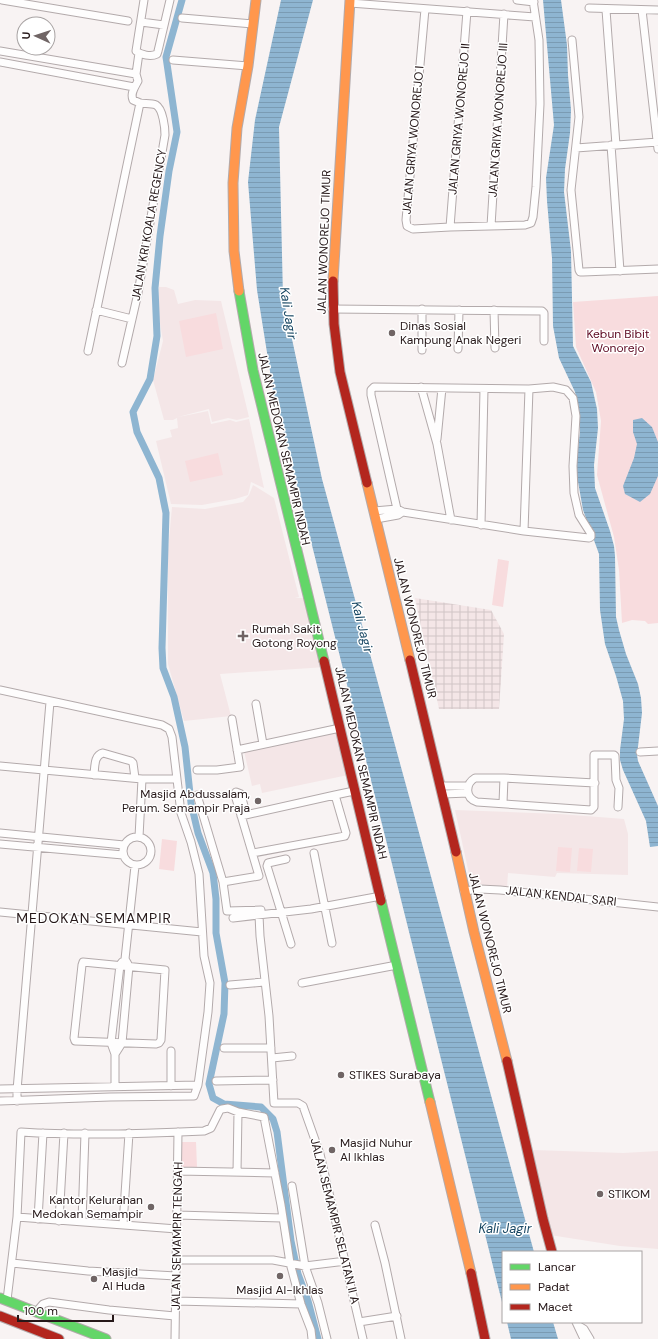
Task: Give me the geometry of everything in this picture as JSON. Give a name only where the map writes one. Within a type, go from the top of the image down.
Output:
[{"type":"street","points":[[2,0],[44,3],[128,21]]},
{"type":"street","points":[[88,351],[140,104],[132,98],[134,87],[138,81],[136,74],[144,0]]},
{"type":"street","points":[[138,52],[153,56],[157,54],[170,0]]},
{"type":"street","name":"JALAN MEDOKAN SEMAMPIR INDAH","points":[[256,0],[248,66],[237,128],[233,183],[234,251],[240,303],[253,370],[271,448],[381,896],[466,1251],[485,1339]]},
{"type":"street","points":[[350,2],[390,3],[425,8],[535,17],[534,1],[517,0]]},
{"type":"street","name":"JALAN WONOREJO TIMUR","points":[[350,2],[333,248],[332,309],[335,342],[340,372],[442,790],[464,891],[552,1251]]},
{"type":"street","name":"JALAN GRIYA WONOREJO I","points":[[425,8],[406,220],[407,226],[413,230],[450,227],[525,225],[531,223],[533,217],[540,104],[539,40],[535,17]]},
{"type":"street","points":[[590,8],[606,10],[658,10]]},
{"type":"street","points":[[606,10],[620,271]]},
{"type":"street","points":[[576,148],[658,144],[642,10]]},
{"type":"street","name":"JALAN GRIYA WONOREJO II","points":[[450,227],[467,11]]},
{"type":"street","name":"JALAN GRIYA WONOREJO III","points":[[491,226],[504,14]]},
{"type":"street","points":[[182,18],[253,24]]},
{"type":"street","points":[[141,22],[164,25]]},
{"type":"street","points":[[572,40],[578,117],[571,190],[579,270],[580,272],[583,272],[658,269]]},
{"type":"street","points":[[0,51],[136,74]]},
{"type":"street","points":[[173,60],[248,66]]},
{"type":"street","points":[[0,62],[134,87]]},
{"type":"street","points":[[68,75],[70,63]]},
{"type":"street","name":"JALAN KRI KOALA REGENCY","points":[[122,363],[138,293],[165,135],[165,126],[159,108],[154,105],[140,104]]},
{"type":"street","points":[[332,309],[543,311],[544,341]]},
{"type":"street","points":[[96,310],[132,319]]},
{"type":"street","points":[[422,310],[422,350]]},
{"type":"street","points":[[458,349],[459,310]]},
{"type":"street","points":[[494,310],[495,348]]},
{"type":"street","points":[[375,515],[399,512],[524,532],[591,537],[591,534],[579,515],[574,493],[573,466],[576,416],[573,398],[566,390],[553,387],[529,389],[374,387],[371,390],[371,395],[399,512]]},
{"type":"street","points":[[421,387],[437,444],[451,520]]},
{"type":"street","points":[[437,444],[442,388]]},
{"type":"street","points":[[481,525],[484,388]]},
{"type":"street","points":[[524,532],[529,389]]},
{"type":"street","points":[[0,690],[162,725],[169,729],[172,737],[181,813],[191,842],[199,874],[204,956],[210,983],[208,1012],[196,1095],[0,1101]]},
{"type":"street","points":[[17,1101],[50,702]]},
{"type":"street","points":[[256,704],[263,744]]},
{"type":"street","points":[[197,770],[217,770],[238,768],[240,766],[232,719]]},
{"type":"street","points":[[237,750],[340,728]]},
{"type":"street","points":[[640,752],[658,751]]},
{"type":"street","points":[[94,775],[96,758],[100,753],[131,761],[133,763],[138,779],[139,837]]},
{"type":"street","points":[[595,783],[504,778],[475,778],[472,780],[468,790],[471,799],[475,801],[591,810],[594,806],[595,783],[594,755],[614,755],[616,780],[619,788],[618,807]]},
{"type":"street","points":[[0,766],[138,779],[177,779]]},
{"type":"street","points":[[503,803],[504,778]]},
{"type":"street","points":[[442,790],[468,790]]},
{"type":"street","points":[[243,815],[354,791]]},
{"type":"street","points":[[223,882],[259,876],[243,815],[235,795],[236,792]]},
{"type":"street","points":[[197,795],[223,882],[226,911],[282,913],[325,907],[381,896]]},
{"type":"street","points":[[253,853],[345,836],[346,833],[335,795]]},
{"type":"street","points":[[0,833],[39,838],[124,845]]},
{"type":"street","points":[[139,837],[147,841],[151,848],[151,853],[144,864],[135,866],[127,862],[123,855],[124,845],[130,839],[139,837]]},
{"type":"street","points":[[0,844],[123,855]]},
{"type":"street","points":[[314,853],[332,943]]},
{"type":"street","points":[[286,859],[268,863],[267,865],[291,944]]},
{"type":"street","points":[[115,1086],[116,1054],[111,1043],[135,866]]},
{"type":"street","name":"JALAN KENDAL SARI","points":[[464,891],[480,889],[500,890],[658,907]]},
{"type":"street","points":[[0,912],[202,932]]},
{"type":"street","points":[[233,918],[260,912]]},
{"type":"street","name":"JALAN SEMAMPIR SELATAN II A","points":[[260,912],[260,936],[269,1016],[274,1103],[298,1103],[303,1106],[320,1154],[363,1339]]},
{"type":"street","points":[[84,962],[123,962],[129,966],[165,970],[161,1040],[156,1044],[75,1041],[74,1038],[82,965],[84,962]]},
{"type":"street","points":[[302,983],[397,965]]},
{"type":"street","points":[[116,1054],[122,1043],[129,966]]},
{"type":"street","points":[[230,985],[264,982]]},
{"type":"street","points":[[224,1048],[271,1048]]},
{"type":"street","points":[[171,1051],[171,1086]]},
{"type":"street","points":[[272,1058],[292,1056]]},
{"type":"street","points":[[216,1081],[273,1080]]},
{"type":"street","points":[[0,1089],[17,1090],[115,1086],[198,1085]]},
{"type":"street","points":[[106,1339],[3,1299],[12,1263],[17,1217],[21,1132],[44,1134],[178,1132],[209,1130],[222,1109],[228,1108],[238,1112],[264,1117],[291,1263],[301,1304],[311,1330],[312,1339]]},
{"type":"street","points":[[236,1172],[238,1112]]},
{"type":"street","name":"JALAN SEMAMPIR TENGAH","points":[[175,1339],[178,1132]]},
{"type":"street","points":[[59,1221],[64,1133]]},
{"type":"street","points":[[82,1222],[85,1133]]},
{"type":"street","points":[[123,1225],[129,1133]]},
{"type":"street","points":[[38,1219],[44,1134]]},
{"type":"street","points":[[178,1171],[275,1174]]},
{"type":"street","points":[[292,1186],[303,1266],[318,1302],[327,1339]]},
{"type":"street","points":[[177,1215],[282,1218]]},
{"type":"street","points":[[17,1217],[177,1229]]},
{"type":"street","points":[[375,1225],[401,1339]]},
{"type":"street","points":[[176,1260],[273,1260],[303,1266],[346,1261]]},
{"type":"street","points":[[12,1263],[88,1271],[176,1276]]},
{"type":"street","points":[[176,1301],[301,1304]]},
{"type":"street","points":[[37,1312],[43,1304],[49,1302],[109,1310],[175,1316]]},
{"type":"street","points":[[0,1316],[59,1339]]},
{"type":"street","points":[[359,1322],[396,1316]]},
{"type":"street","points":[[578,1324],[580,1333],[584,1339]]},
{"type":"street","points":[[578,1324],[584,1329],[590,1339]]},
{"type":"shaded area","points":[[159,287],[166,287],[174,290],[178,304],[195,300],[221,301],[249,417],[237,420],[228,418],[212,422],[209,409],[178,417],[208,411],[211,424],[230,420],[236,422],[249,419],[264,488],[251,482],[248,495],[235,499],[202,505],[171,504],[156,441],[172,437],[170,430],[178,428],[177,418],[173,420],[164,420],[153,380],[163,341],[159,317]]},
{"type":"shaded area","points":[[253,485],[274,498],[299,597],[295,598],[309,598],[326,667],[220,674],[231,716],[184,721],[168,664],[168,551],[172,507],[205,509],[243,502],[249,495]]},
{"type":"shaded area","points":[[415,598],[491,610],[504,634],[499,709],[439,709]]},
{"type":"shaded area","points":[[338,732],[348,775],[262,793],[260,784],[252,786],[244,751]]},
{"type":"shaded area","points":[[455,810],[560,814],[624,819],[628,834],[628,875],[557,873],[555,877],[508,873],[507,888],[471,883]]},
{"type":"shaded area","name":"STIKOM","points":[[533,1150],[623,1153],[658,1151],[658,1249],[620,1246],[550,1235]]},
{"type":"green space","name":"Kebun Bibit Wonorejo","points":[[658,296],[658,623],[648,624],[645,621],[632,620],[622,623],[619,570],[614,537],[597,475],[601,421],[596,392],[576,347],[573,302]]},
{"type":"green space","points":[[216,313],[223,349],[186,357],[179,321]]},
{"type":"green space","points":[[218,453],[223,475],[190,482],[185,461]]},
{"type":"green space","points":[[498,559],[509,561],[503,607],[492,605]]},
{"type":"green space","points":[[162,839],[177,841],[174,871],[159,869]]},
{"type":"green space","points":[[558,847],[572,848],[570,872],[556,871]]},
{"type":"green space","points":[[579,848],[593,849],[591,872],[577,871]]},
{"type":"green space","points":[[181,1142],[196,1142],[197,1167],[181,1168]]},
{"type":"water","name":"Kali Jagir","points":[[281,0],[313,0],[279,127],[283,297],[322,479],[534,1251],[502,1251],[502,1302],[273,390],[257,290],[248,182],[255,120]]},
{"type":"water","points":[[543,0],[561,0],[567,45],[571,110],[564,192],[571,251],[573,346],[591,382],[597,409],[598,428],[594,465],[595,488],[614,546],[616,617],[626,654],[638,684],[641,698],[642,713],[637,755],[638,761],[658,806],[658,846],[650,847],[646,821],[620,760],[624,719],[623,701],[605,644],[600,610],[599,554],[583,510],[577,476],[577,457],[580,432],[579,408],[575,392],[559,358],[553,326],[552,258],[546,178],[554,125]]},
{"type":"water","points":[[642,418],[652,427],[658,442],[658,476],[650,494],[640,502],[625,494],[623,486],[634,458],[637,444],[633,432],[633,420]]},
{"type":"water","points":[[507,1323],[553,1323],[558,1339],[511,1339]]},
{"type":"waterway","points":[[182,0],[166,57],[177,132],[169,171],[160,236],[155,288],[157,336],[150,379],[133,412],[137,432],[159,478],[166,513],[162,648],[163,668],[174,697],[185,747],[191,803],[198,833],[213,873],[216,899],[216,933],[225,983],[224,1014],[209,1084],[213,1098],[224,1104],[261,1107],[273,1119],[277,1132],[291,1241],[298,1274],[308,1301],[318,1339]]},
{"type":"traffic: fast","points":[[239,291],[253,370],[324,661]]},
{"type":"traffic: fast","points":[[381,901],[430,1102]]},
{"type":"traffic: fast","points":[[0,1298],[106,1339]]},
{"type":"traffic: slow","points":[[239,291],[234,251],[233,183],[237,128],[248,66],[256,0]]},
{"type":"traffic: slow","points":[[333,281],[350,0]]},
{"type":"traffic: slow","points":[[367,483],[410,660]]},
{"type":"traffic: slow","points":[[456,852],[474,932],[507,1061]]},
{"type":"traffic: slow","points":[[430,1102],[471,1273]]},
{"type":"traffic: jam","points":[[333,281],[334,324],[340,372],[367,483]]},
{"type":"traffic: jam","points":[[410,660],[456,852]]},
{"type":"traffic: jam","points":[[324,661],[381,901]]},
{"type":"traffic: jam","points":[[507,1061],[552,1251]]},
{"type":"traffic: jam","points":[[471,1273],[485,1339]]},
{"type":"traffic: jam","points":[[0,1316],[59,1339]]},
{"type":"place","name":"Dinas Sosial Kampung Anak Negeri","points":[[392,333]]},
{"type":"place","name":"Rumah Sakit Gotong Royong","points":[[243,636]]},
{"type":"place","name":"Masjid Abdussalam, Perum. Semampir Praja","points":[[258,801]]},
{"type":"place","name":"STIKES Surabaya","points":[[341,1075]]},
{"type":"place","name":"Masjid Nuhur Al Ikhlas","points":[[332,1150]]},
{"type":"place","name":"STIKOM","points":[[600,1194]]},
{"type":"place","name":"Kantor Kelurahan Medokan Semampir","points":[[151,1207]]},
{"type":"place","name":"Masjid Al-Ikhlas","points":[[280,1276]]},
{"type":"place","name":"Masjid Al Huda","points":[[94,1279]]},
{"type":"district","name":"MEDOKAN SEMAMPIR","points":[[94,918]]}]
